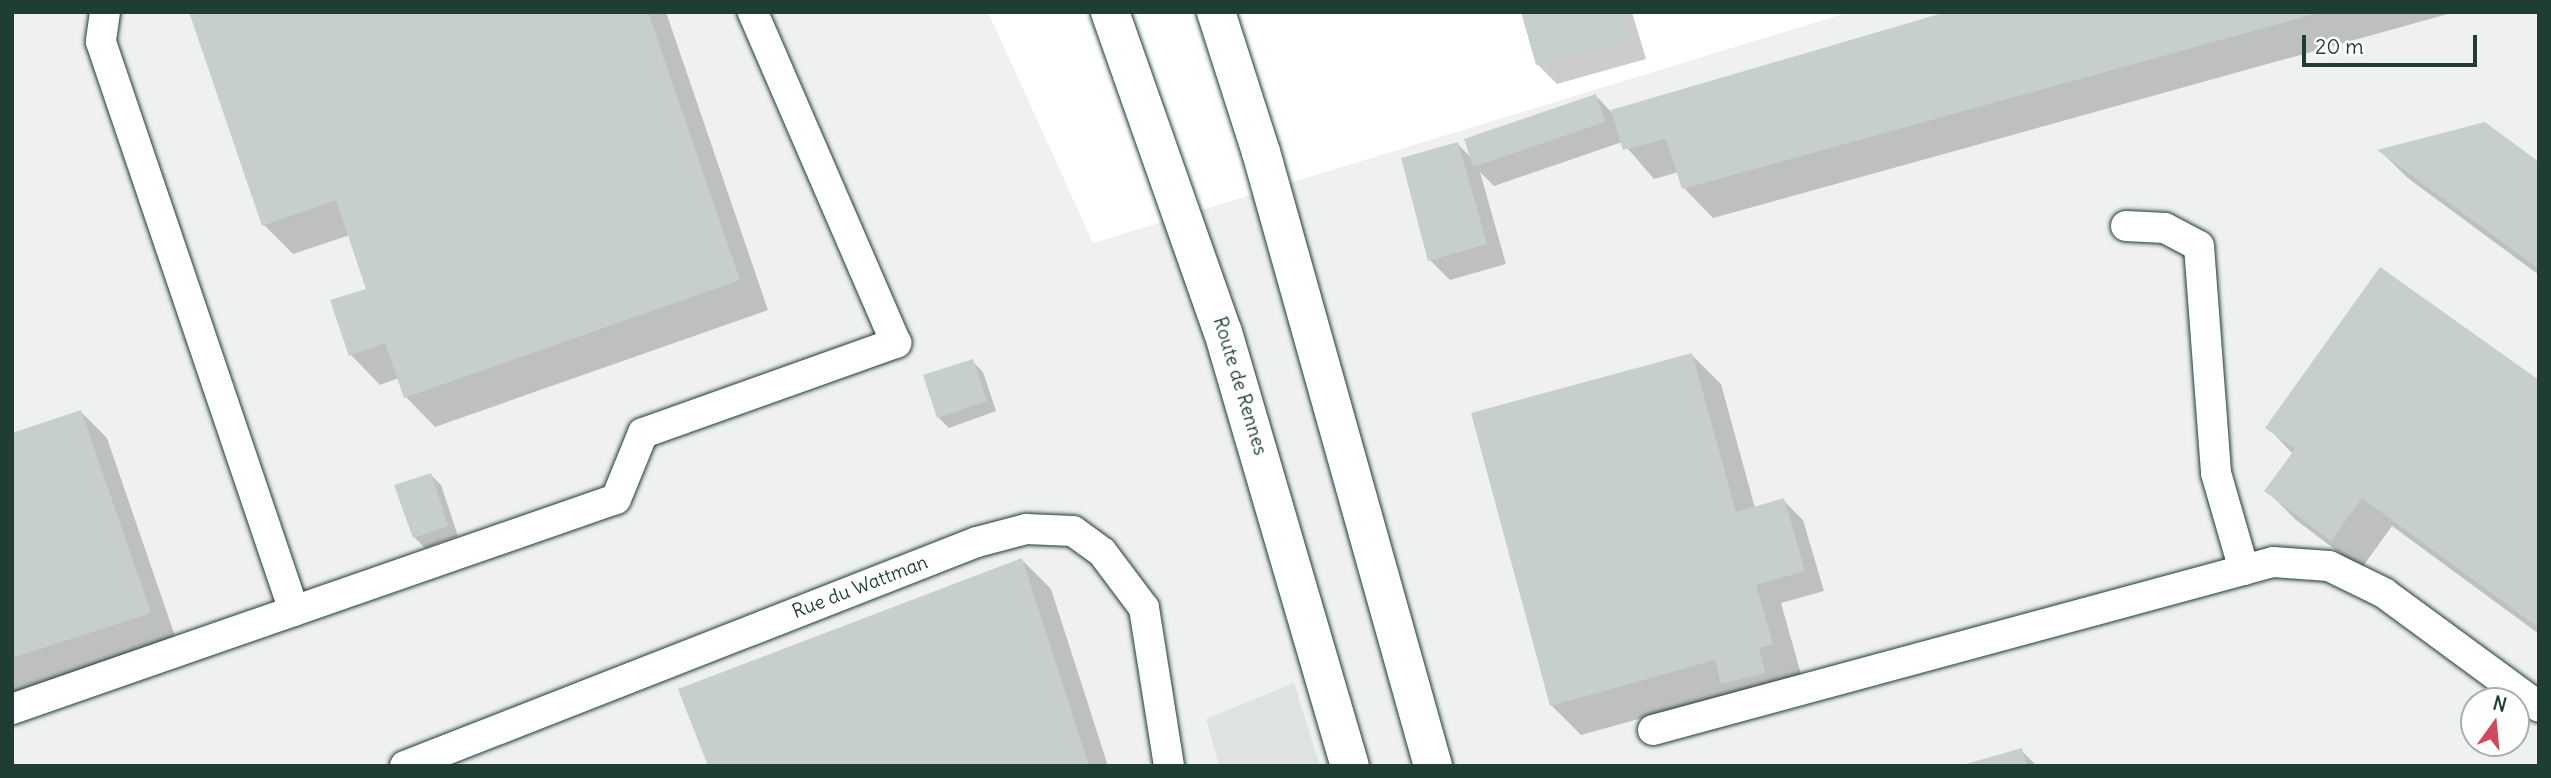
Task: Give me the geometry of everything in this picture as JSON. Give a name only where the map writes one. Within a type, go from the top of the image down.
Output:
[{"type":"highway","name":"Route de Rennes","points":[[1110,12],[1223,332],[1350,766]]},
{"type":"highway","points":[[1216,12],[1261,152],[1433,766]]},
{"type":"lane","points":[[105,12],[101,42],[294,611]]},
{"type":"lane","points":[[12,709],[616,499],[643,433],[896,343],[753,12]]},
{"type":"lane","points":[[2126,226],[2165,228],[2199,246],[2216,473],[2244,570]]},
{"type":"lane","name":"Rue du Wattman","points":[[405,766],[976,542],[1026,529],[1073,531],[1102,552],[1144,608],[1169,766]]},
{"type":"lane","points":[[1653,730],[2273,562],[2329,566],[2384,593],[2539,707]]},
{"type":"shaded area","points":[[12,12],[988,12],[1093,243],[1850,12],[2539,12],[2539,766],[12,766]]},
{"type":"shaded area","points":[[1294,683],[1320,766],[1219,766],[1206,719]]},
{"type":"building","points":[[189,12],[648,12],[740,280],[404,398],[385,343],[349,356],[330,300],[366,289],[336,200],[262,226]]},
{"type":"building","points":[[1521,12],[1619,12],[1627,39],[1536,65]]},
{"type":"building","points":[[1946,12],[2318,13],[1682,189],[1666,139],[1623,150],[1611,110]]},
{"type":"building","points":[[1596,94],[1605,122],[1473,167],[1464,139]]},
{"type":"building","points":[[2485,122],[2539,162],[2539,269],[2377,150]]},
{"type":"building","points":[[1458,142],[1487,244],[1428,261],[1401,158]]},
{"type":"building","points":[[2380,267],[2539,380],[2539,628],[2362,498],[2331,541],[2264,491],[2295,449],[2265,428]]},
{"type":"building","points":[[1692,353],[1736,512],[1784,498],[1805,571],[1756,585],[1773,644],[1759,648],[1765,673],[1721,684],[1715,660],[1550,706],[1471,413]]},
{"type":"building","points":[[973,359],[987,401],[937,418],[923,375]]},
{"type":"building","points":[[81,410],[151,613],[12,658],[12,433]]},
{"type":"building","points":[[431,473],[448,526],[413,538],[394,485]]},
{"type":"building","points":[[1022,558],[1089,766],[708,766],[678,689]]},
{"type":"building","points":[[2022,748],[2027,766],[1962,766],[1962,765]]}]
